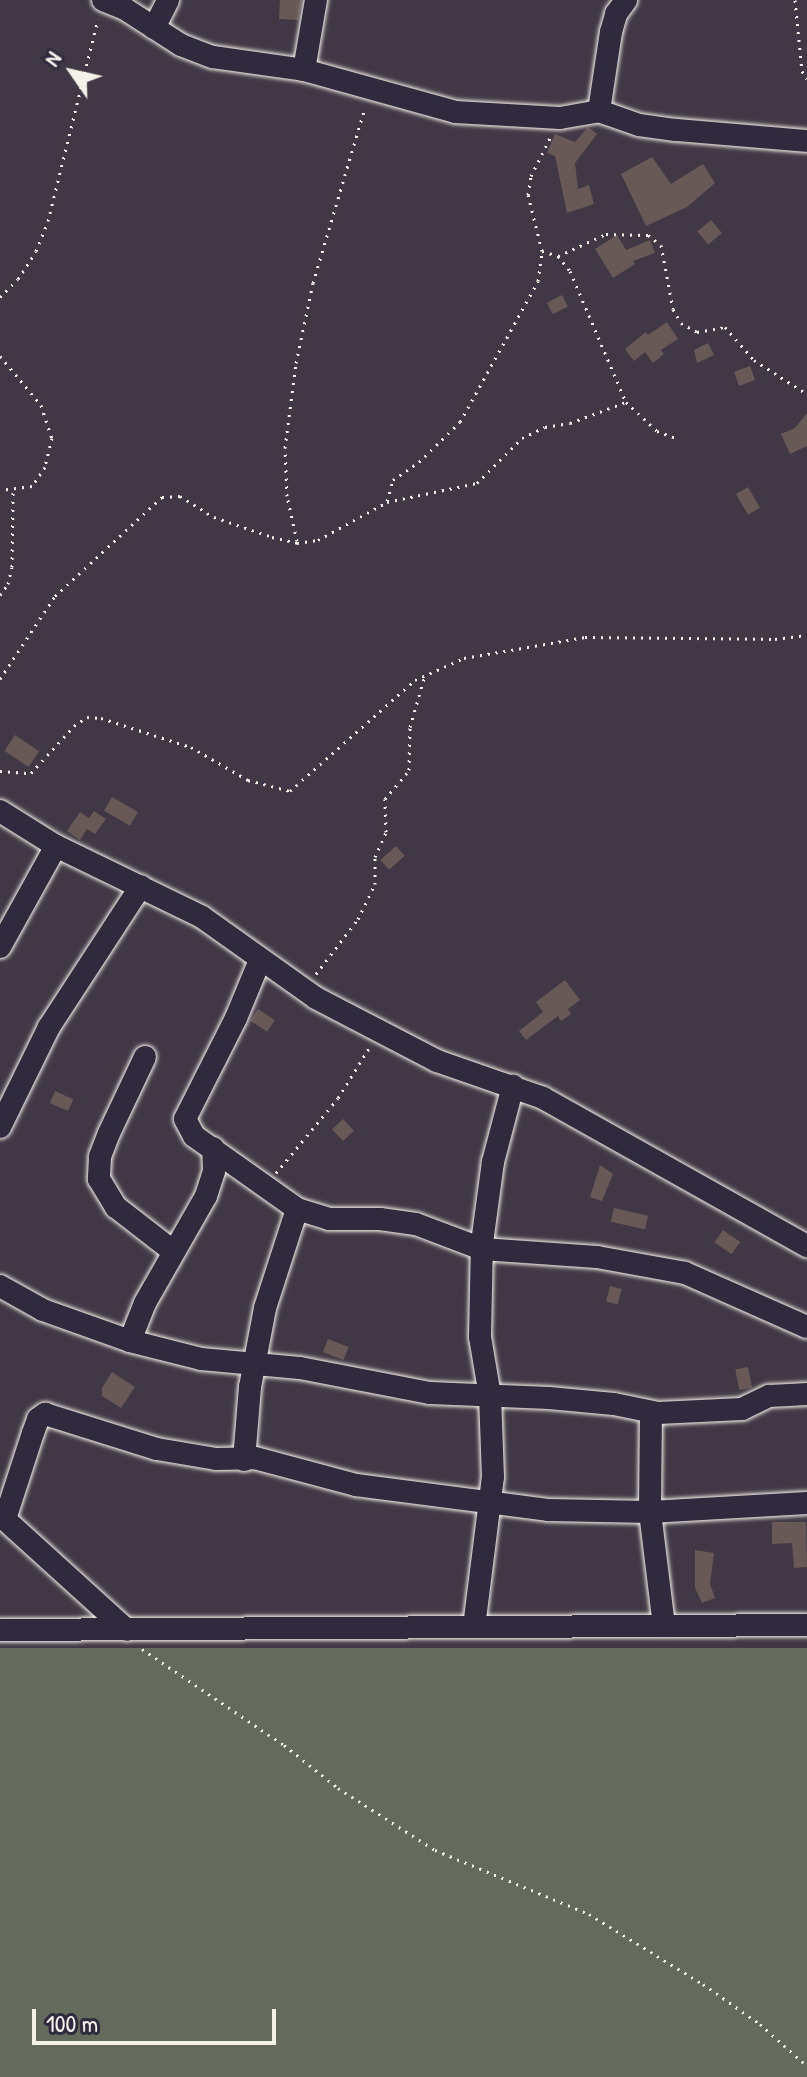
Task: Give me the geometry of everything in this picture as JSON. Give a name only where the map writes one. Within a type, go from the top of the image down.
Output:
[{"type":"street","points":[[154,28],[168,0]]},
{"type":"street","points":[[304,70],[316,0]]},
{"type":"street","points":[[599,111],[611,32],[616,14],[626,0]]},
{"type":"street","points":[[101,7],[154,28],[181,45],[213,57],[304,70],[455,112],[560,118],[599,111],[639,125],[807,141]]},
{"type":"street","points":[[0,811],[56,846],[202,917],[309,993],[378,1031],[437,1061],[513,1086],[571,1112],[807,1246]]},
{"type":"street","points":[[0,947],[56,846]]},
{"type":"street","points":[[0,1127],[49,1027],[141,886]]},
{"type":"street","points":[[260,960],[236,1018],[187,1109],[188,1128],[297,1209],[329,1219],[380,1219],[416,1224],[482,1249],[597,1257],[685,1273],[807,1327]]},
{"type":"street","points":[[145,1057],[109,1133],[100,1157],[99,1179],[116,1207],[174,1252]]},
{"type":"street","points":[[474,1627],[492,1501],[490,1396],[480,1337],[482,1249],[493,1162],[513,1086]]},
{"type":"street","points":[[130,1341],[145,1303],[206,1196],[214,1171],[213,1148]]},
{"type":"street","points":[[244,1460],[254,1365],[265,1308],[297,1209]]},
{"type":"street","points":[[0,1286],[43,1310],[130,1341],[201,1359],[314,1370],[430,1393],[575,1400],[651,1412],[706,1413],[742,1409],[769,1396],[807,1394]]},
{"type":"street","points":[[651,1412],[650,1512],[664,1626]]},
{"type":"street","points":[[133,1639],[2,1517],[38,1419],[45,1414],[157,1449],[244,1460],[255,1458],[356,1485],[549,1510],[650,1512],[807,1503]]},
{"type":"street","points":[[0,1630],[133,1639],[474,1627],[807,1625]]},
{"type":"path","points":[[795,0],[799,52],[807,79]]},
{"type":"path","points":[[0,297],[18,279],[48,221],[101,7]]},
{"type":"path","points":[[297,543],[287,496],[285,448],[296,363],[313,283],[370,88]]},
{"type":"path","points":[[387,502],[393,480],[433,450],[460,422],[538,281],[542,251],[528,195],[531,176],[560,118]]},
{"type":"path","points":[[558,256],[606,234],[648,235],[661,245],[673,309],[681,323],[697,332],[725,327],[754,360],[807,394]]},
{"type":"path","points":[[542,251],[558,256],[570,271],[626,402],[657,431],[676,438]]},
{"type":"path","points":[[0,356],[41,405],[52,438],[45,467],[32,486],[13,491],[0,490]]},
{"type":"path","points":[[0,679],[55,596],[162,497],[180,496],[214,517],[297,543],[318,540],[387,502],[477,483],[522,438],[545,427],[570,423],[626,402]]},
{"type":"path","points":[[0,595],[12,567],[15,536],[13,491]]},
{"type":"path","points":[[0,771],[31,773],[74,726],[87,717],[101,718],[191,747],[248,780],[290,791],[325,764],[382,706],[425,675],[464,658],[585,637],[775,639],[807,635]]},
{"type":"path","points":[[309,993],[317,972],[358,919],[375,884],[375,857],[386,832],[385,799],[409,770],[410,727],[425,675]]},
{"type":"path","points":[[266,1185],[338,1098],[378,1031]]},
{"type":"path","points":[[133,1639],[284,1745],[338,1788],[435,1850],[589,1914],[703,1984],[760,2024],[807,2066]]},
{"type":"green space","points":[[0,1648],[807,1648],[807,2077],[0,2077]]},
{"type":"building","points":[[280,0],[302,0],[298,20],[279,19]]},
{"type":"building","points":[[588,127],[597,134],[575,163],[578,189],[589,185],[594,204],[567,213],[555,156],[547,153],[555,134],[575,142]]},
{"type":"building","points":[[652,157],[671,184],[703,164],[715,183],[687,207],[646,226],[621,174]]},
{"type":"building","points":[[711,220],[722,233],[708,245],[697,232]]},
{"type":"building","points":[[617,235],[626,250],[650,240],[655,253],[633,261],[635,264],[613,278],[595,249]]},
{"type":"building","points":[[562,295],[568,307],[553,314],[547,303]]},
{"type":"building","points":[[667,322],[678,339],[661,350],[664,354],[653,363],[645,352],[634,361],[625,349],[646,332],[648,335]]},
{"type":"building","points":[[708,343],[714,355],[697,363],[694,350]]},
{"type":"building","points":[[750,366],[755,380],[739,386],[734,372]]},
{"type":"building","points":[[807,413],[807,446],[790,454],[781,434],[795,428]]},
{"type":"building","points":[[748,487],[760,508],[748,515],[736,494]]},
{"type":"building","points":[[15,735],[39,751],[28,767],[4,751]]},
{"type":"building","points":[[112,797],[138,812],[130,826],[104,811]]},
{"type":"building","points":[[94,811],[106,819],[95,834],[87,829],[80,840],[67,831],[80,812],[89,818]]},
{"type":"building","points":[[396,846],[405,856],[389,870],[380,860]]},
{"type":"building","points":[[565,980],[580,1000],[568,1009],[571,1014],[561,1021],[558,1016],[526,1040],[519,1031],[543,1012],[536,1002]]},
{"type":"building","points":[[258,1009],[275,1020],[267,1032],[250,1021]]},
{"type":"building","points":[[55,1091],[73,1099],[68,1111],[50,1103]]},
{"type":"building","points":[[343,1119],[354,1131],[343,1141],[332,1129]]},
{"type":"building","points":[[600,1165],[613,1174],[602,1201],[590,1197]]},
{"type":"building","points":[[614,1208],[648,1216],[645,1230],[611,1222]]},
{"type":"building","points":[[723,1230],[740,1242],[732,1254],[714,1242]]},
{"type":"building","points":[[610,1286],[622,1289],[618,1304],[606,1302]]},
{"type":"building","points":[[328,1339],[349,1347],[344,1360],[323,1352]]},
{"type":"building","points":[[748,1367],[752,1388],[739,1390],[735,1369]]},
{"type":"building","points":[[112,1372],[135,1387],[121,1408],[102,1396],[102,1388]]},
{"type":"building","points":[[772,1522],[806,1522],[807,1567],[794,1568],[792,1543],[772,1544]]},
{"type":"building","points":[[695,1550],[714,1553],[710,1584],[715,1598],[702,1603],[695,1588]]}]
